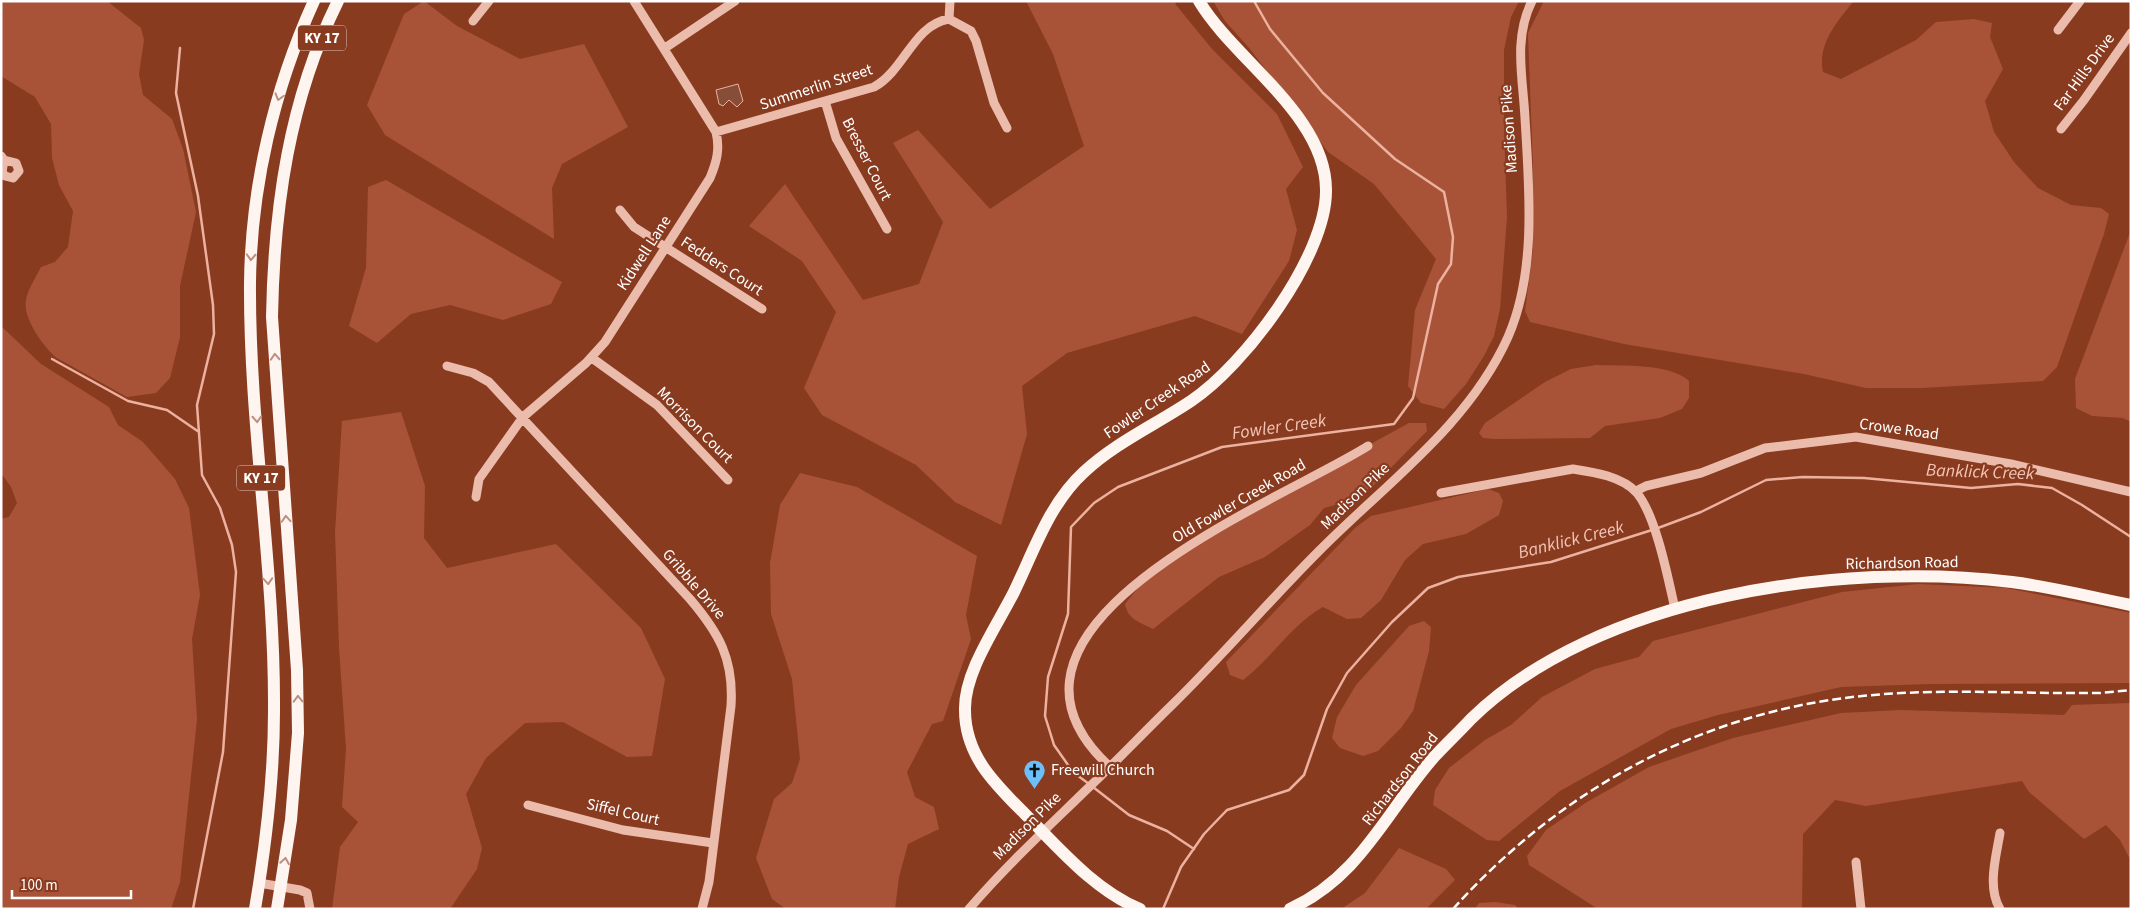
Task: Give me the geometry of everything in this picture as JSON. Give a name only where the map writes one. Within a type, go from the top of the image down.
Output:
[{"type":"main road","name":"KY 17","points":[[255,909],[269,813],[274,711],[251,324],[252,245],[263,162],[274,114],[294,50],[314,1]]},
{"type":"main road","name":"KY 17","points":[[277,909],[291,820],[298,732],[297,670],[272,317],[273,259],[282,182],[290,137],[307,75],[338,1]]},
{"type":"main road","name":"Fowler Creek Road","points":[[1042,831],[987,775],[971,745],[965,710],[966,696],[980,659],[1050,516],[1064,493],[1084,472],[1113,449],[1191,401],[1228,371],[1263,330],[1301,268],[1319,231],[1326,204],[1327,188],[1323,163],[1300,121],[1272,84],[1220,31],[1199,1]]},
{"type":"main road","name":"Richardson Road","points":[[1290,909],[1313,898],[1353,864],[1434,758],[1474,716],[1543,665],[1602,634],[1675,609],[1800,582],[1923,577],[2011,582],[2131,605]]},
{"type":"main road","points":[[1042,831],[1111,893],[1140,909]]},
{"type":"street","points":[[473,21],[489,1]]},
{"type":"street","name":"Kidwell Lane","points":[[476,497],[479,479],[523,417],[592,358],[605,342],[710,178],[716,164],[719,145],[716,132],[634,1]]},
{"type":"street","points":[[665,48],[735,1]]},
{"type":"street","points":[[950,1],[949,19],[967,28],[976,41],[994,103],[1007,128]]},
{"type":"street","name":"Madison Pike","points":[[970,909],[1042,831],[1174,703],[1318,552],[1451,423],[1467,406],[1494,365],[1516,314],[1526,262],[1528,160],[1520,44],[1523,25],[1532,1]]},
{"type":"street","points":[[2058,30],[2080,1]]},
{"type":"street","name":"Summerlin Street","points":[[716,132],[882,83],[891,75],[929,25],[949,19]]},
{"type":"street","name":"Far Hills Drive","points":[[2060,129],[2084,100],[2131,33]]},
{"type":"street","name":"Bresser Court","points":[[825,101],[836,138],[887,229]]},
{"type":"street","name":"Fedders Court","points":[[620,210],[634,228],[762,309]]},
{"type":"street","name":"Morrison Court","points":[[592,358],[658,405],[728,480]]},
{"type":"street","name":"Gribble Drive","points":[[447,366],[482,377],[523,417],[690,599],[709,621],[722,644],[728,664],[731,697],[706,900],[702,909]]},
{"type":"street","name":"Crowe Road","points":[[1636,491],[1646,486],[1701,473],[1765,448],[1824,439],[1864,437],[2012,464],[2131,492]]},
{"type":"street","name":"Old Fowler Creek Road","points":[[1109,766],[1083,738],[1072,707],[1070,686],[1072,669],[1078,652],[1096,623],[1111,605],[1184,549],[1368,446]]},
{"type":"street","points":[[1441,493],[1572,469],[1603,475],[1621,482],[1636,491],[1647,508],[1675,609]]},
{"type":"street","name":"Siffel Court","points":[[528,805],[632,831],[713,843]]},
{"type":"street","points":[[2000,833],[1993,882],[1994,893],[2000,909]]},
{"type":"street","points":[[1856,862],[1861,909]]},
{"type":"street","points":[[259,883],[281,886],[307,893],[310,909]]},
{"type":"shaded area","points":[[1,1],[107,1],[141,28],[144,40],[139,74],[143,95],[172,119],[183,149],[196,212],[180,286],[180,337],[170,378],[156,393],[127,397],[57,358],[40,340],[27,315],[26,300],[28,292],[41,267],[55,262],[68,247],[73,211],[59,185],[52,158],[51,124],[35,97],[1,76]]},
{"type":"shaded area","points":[[424,1],[457,26],[520,59],[584,44],[628,127],[562,164],[552,188],[554,239],[385,135],[367,105],[404,14]]},
{"type":"shaded area","points":[[1026,1],[1175,1],[1176,5],[1212,49],[1277,114],[1303,167],[1286,189],[1297,230],[1289,261],[1242,334],[1195,316],[1067,353],[1022,386],[1027,434],[1001,525],[955,502],[916,465],[822,415],[804,388],[836,312],[802,261],[749,226],[785,184],[863,300],[919,284],[943,222],[893,143],[918,130],[990,209],[1084,146],[1053,54]]},
{"type":"shaded area","points":[[1213,1],[1519,1],[1511,17],[1504,50],[1507,217],[1500,309],[1494,336],[1484,356],[1466,384],[1444,409],[1421,403],[1408,386],[1415,310],[1436,259],[1374,184],[1328,152],[1250,49],[1225,21]]},
{"type":"shaded area","points":[[1544,1],[1854,1],[1835,25],[1823,52],[1823,72],[1841,79],[1916,40],[1936,22],[1974,19],[1992,23],[1990,37],[2003,69],[1985,101],[1994,132],[2014,162],[2038,188],[2071,205],[2101,208],[2109,214],[2104,234],[2057,367],[2043,381],[1922,388],[1866,388],[1804,374],[1624,344],[1530,322],[1525,311],[1533,250],[1533,168],[1528,33]]},
{"type":"shaded area","points":[[738,84],[743,101],[737,107],[729,100],[723,106],[719,104],[716,90]]},
{"type":"shaded area","points":[[386,180],[562,282],[551,304],[503,320],[450,305],[411,314],[377,343],[349,326],[366,268],[368,187]]},
{"type":"shaded area","points":[[2131,230],[2131,422],[2123,418],[2092,416],[2076,408],[2075,379]]},
{"type":"shaded area","points":[[1,326],[41,364],[109,407],[118,425],[143,442],[175,479],[189,508],[200,595],[192,639],[197,719],[180,882],[171,909],[1,909],[1,519],[9,517],[17,503],[11,487],[1,473]]},
{"type":"shaded area","points":[[1596,365],[1658,368],[1670,371],[1681,375],[1689,381],[1689,398],[1682,409],[1660,418],[1605,426],[1590,438],[1494,439],[1483,438],[1479,433],[1485,423],[1545,382],[1571,369]]},
{"type":"shaded area","points":[[401,412],[425,486],[424,538],[447,568],[556,544],[641,628],[665,679],[652,756],[627,757],[563,722],[525,723],[486,758],[466,794],[482,848],[477,869],[450,909],[332,909],[340,847],[358,822],[342,807],[346,749],[339,647],[335,532],[342,421]]},
{"type":"shaded area","points":[[1409,423],[1426,423],[1427,431],[1372,487],[1346,502],[1324,508],[1310,525],[1265,557],[1219,577],[1153,629],[1135,620],[1129,614],[1125,604],[1149,574],[1259,505]]},
{"type":"shaded area","points":[[800,473],[857,487],[977,556],[966,615],[971,639],[943,721],[932,724],[907,772],[915,797],[934,807],[939,829],[908,844],[899,877],[895,909],[786,909],[772,899],[756,858],[774,799],[792,783],[800,759],[792,679],[771,614],[770,563],[780,505]]},
{"type":"shaded area","points":[[1488,489],[1499,493],[1503,501],[1499,515],[1466,534],[1423,544],[1405,560],[1381,600],[1361,618],[1347,619],[1323,607],[1301,622],[1243,680],[1230,675],[1226,662],[1355,528],[1371,516]]},
{"type":"shaded area","points":[[1918,584],[2006,588],[2131,613],[2131,683],[1930,684],[1841,687],[1718,715],[1671,729],[1560,791],[1499,841],[1487,840],[1433,805],[1435,790],[1449,768],[1485,740],[1511,725],[1542,697],[1595,669],[1639,657],[1653,641],[1842,592]]},
{"type":"shaded area","points":[[1424,621],[1431,627],[1429,651],[1413,711],[1401,728],[1378,751],[1363,756],[1340,748],[1332,738],[1337,717],[1356,685],[1409,626]]},
{"type":"shaded area","points":[[2131,703],[2131,861],[2120,840],[2106,825],[2084,839],[2029,792],[2022,781],[1866,806],[1835,800],[1803,834],[1802,909],[1598,909],[1529,865],[1527,856],[1546,830],[1587,802],[1649,767],[1733,738],[1841,713],[1901,710],[2064,715],[2072,705]]},
{"type":"shaded area","points":[[1399,848],[1446,869],[1455,880],[1426,909],[1341,909],[1365,893]]},
{"type":"shaded area","points":[[1495,902],[1515,905],[1519,909],[1475,909],[1479,903]]},
{"type":"waterway","name":"Fowler Creek","points":[[1089,784],[1073,772],[1054,745],[1045,716],[1048,677],[1068,614],[1071,527],[1094,503],[1118,487],[1222,447],[1394,424],[1413,398],[1438,284],[1451,264],[1453,237],[1444,192],[1395,159],[1323,93],[1270,29],[1254,1]]},
{"type":"waterway","points":[[180,48],[176,93],[198,196],[213,305],[214,334],[197,405],[202,475],[220,508],[232,545],[236,572],[223,752],[193,909]]},
{"type":"waterway","points":[[52,359],[128,401],[167,410],[199,432]]},
{"type":"waterway","name":"Banklick Creek","points":[[1658,528],[1701,512],[1766,480],[1803,477],[1864,478],[1971,488],[2018,484],[2052,488],[2131,537]]},
{"type":"waterway","name":"Banklick Creek","points":[[1163,909],[1181,867],[1204,834],[1227,810],[1289,790],[1304,775],[1327,709],[1347,673],[1392,622],[1428,588],[1458,577],[1551,562],[1652,530]]},
{"type":"waterway","name":"Fowler Creek","points":[[1093,787],[1129,815],[1167,831],[1194,849]]},
{"type":"railway","points":[[1453,909],[1495,866],[1539,828],[1587,794],[1637,764],[1690,739],[1745,719],[1803,705],[1862,696],[1921,692],[2100,693],[2131,690]]},
{"type":"place","name":"Freewill Church","points":[[1035,789]]}]
